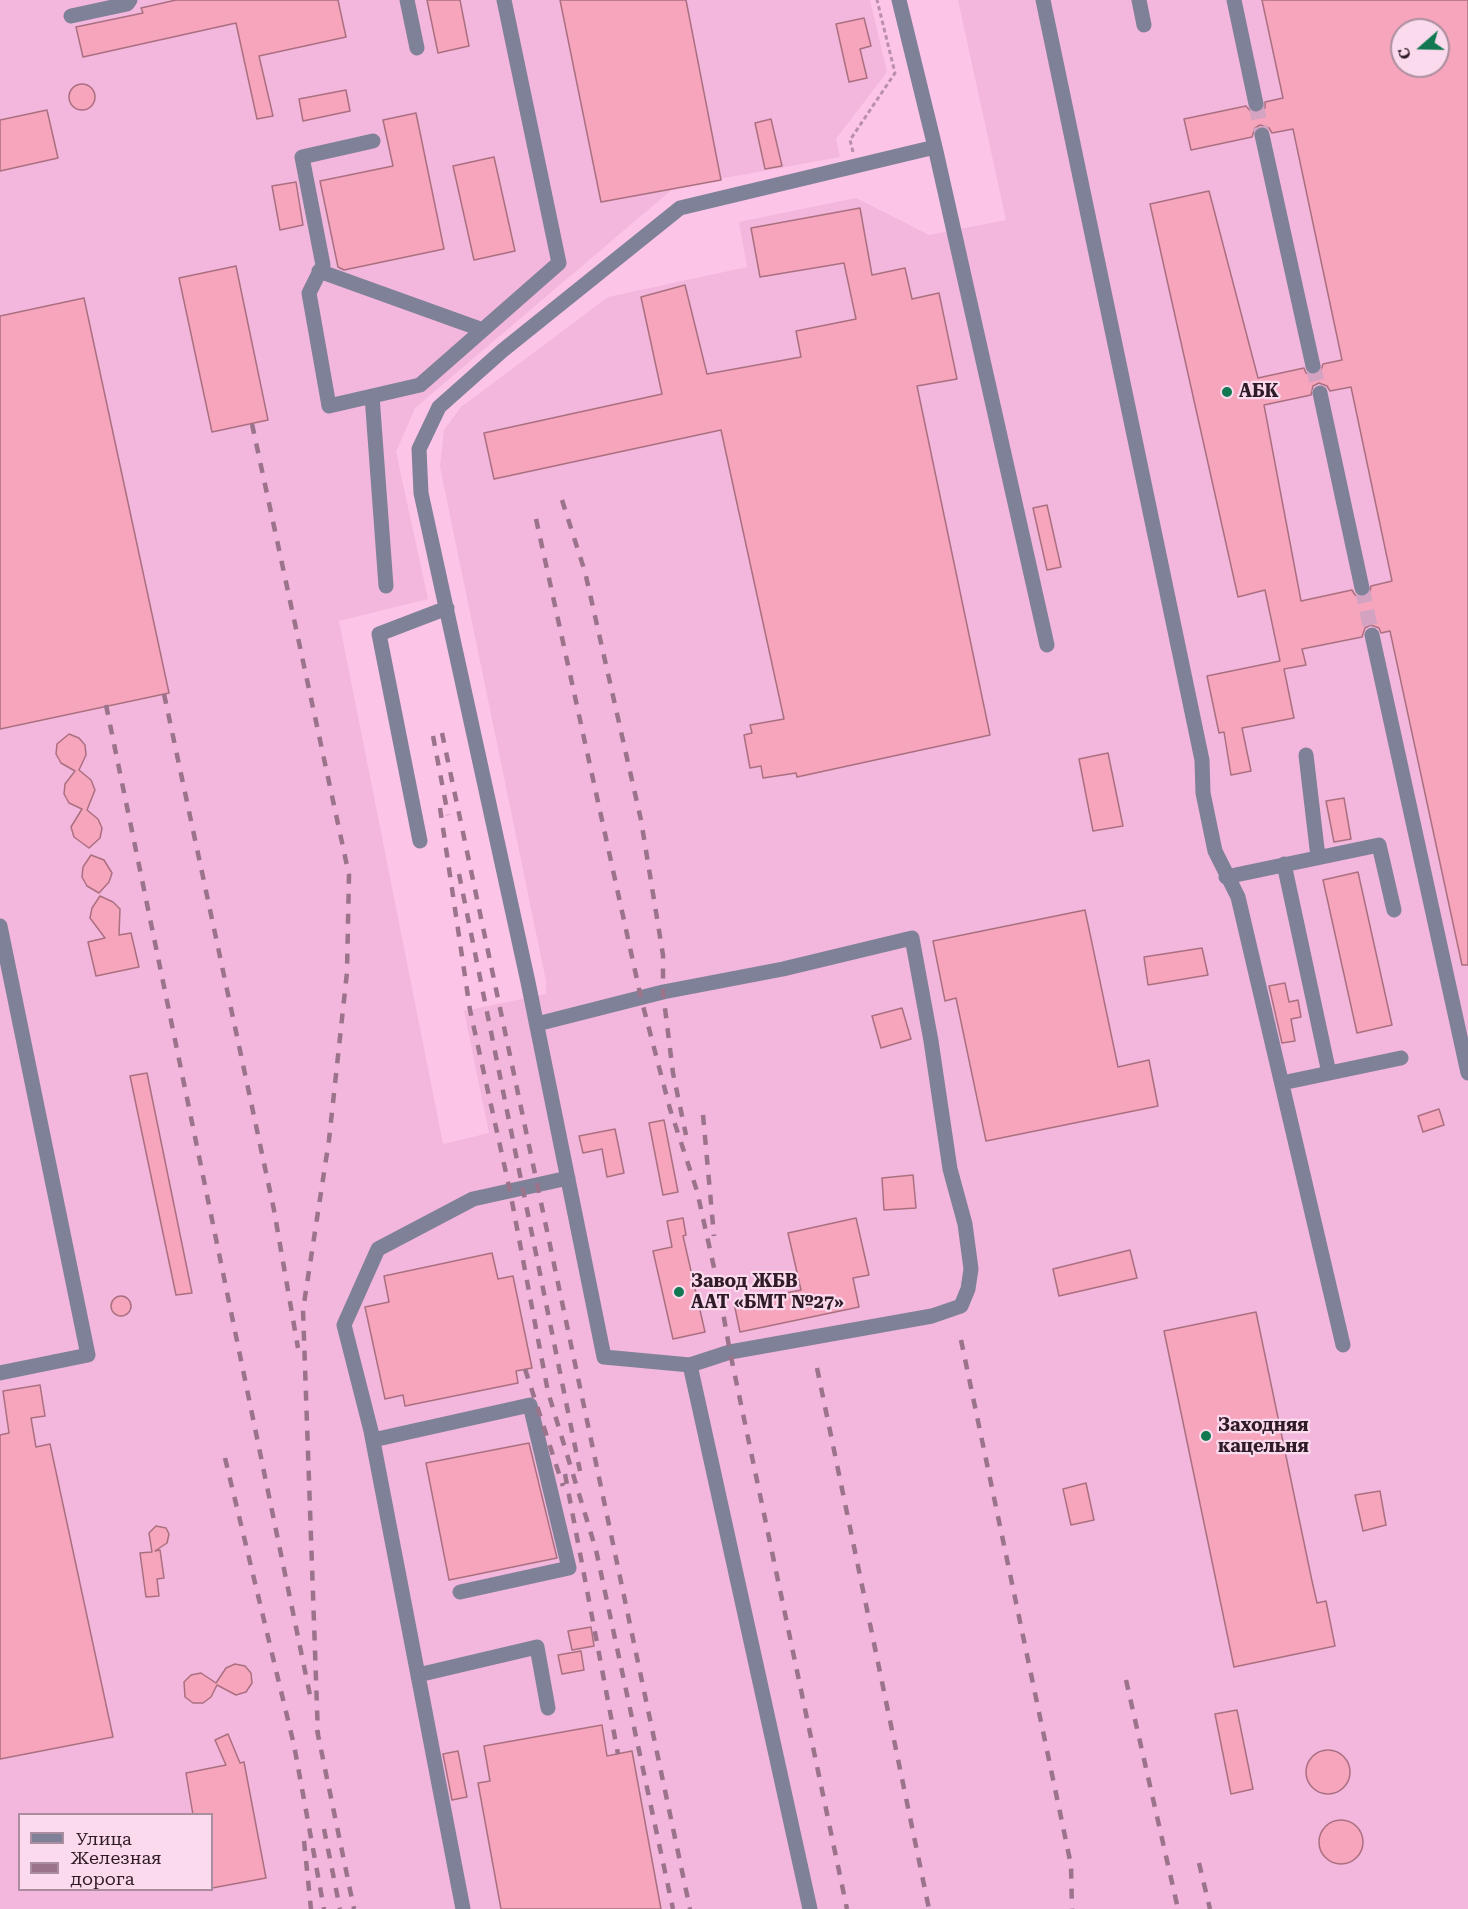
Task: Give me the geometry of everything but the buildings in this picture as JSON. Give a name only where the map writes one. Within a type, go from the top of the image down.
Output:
[{"type":"street","points":[[71,16],[127,4],[130,0]]},
{"type":"street","points":[[407,0],[417,48]]},
{"type":"street","points":[[373,141],[302,157],[323,265],[309,293],[329,406],[420,385],[559,263],[504,0]]},
{"type":"street","points":[[899,0],[935,147],[1047,645]]},
{"type":"street","points":[[1043,0],[1202,760],[1203,793],[1215,851],[1238,897],[1343,1345]]},
{"type":"street","points":[[1138,0],[1144,25]]},
{"type":"street","points":[[1234,0],[1256,104]]},
{"type":"street","points":[[1263,135],[1313,366]]},
{"type":"street","points":[[537,1024],[663,992],[783,969],[912,938],[931,1041],[950,1168],[964,1224],[971,1269],[968,1289],[961,1306],[932,1316],[730,1352],[690,1365],[604,1357],[537,1024],[421,493],[419,449],[439,407],[502,351],[680,208],[935,147]]},
{"type":"street","points":[[319,271],[483,330]]},
{"type":"street","points":[[1320,393],[1362,588]]},
{"type":"street","points":[[372,396],[386,586]]},
{"type":"street","points":[[420,841],[379,634],[447,608]]},
{"type":"street","points":[[1372,635],[1466,1052],[1468,1073]]},
{"type":"street","points":[[1306,755],[1318,857]]},
{"type":"street","points":[[1226,877],[1379,844],[1394,910]]},
{"type":"street","points":[[1284,864],[1329,1073]]},
{"type":"street","points":[[0,926],[88,1355],[0,1373]]},
{"type":"street","points":[[1282,1083],[1401,1058]]},
{"type":"street","points":[[463,1909],[373,1440],[344,1325],[378,1249],[473,1199],[568,1178]]},
{"type":"street","points":[[690,1365],[810,1909]]},
{"type":"street","points":[[373,1440],[530,1405],[569,1568],[460,1592]]},
{"type":"street","points":[[418,1675],[537,1647],[548,1708]]},
{"type":"path","points":[[856,166],[850,140],[895,73],[877,0]]},
{"type":"shaded area","points":[[0,0],[870,0],[887,72],[836,139],[840,157],[675,187],[415,408],[396,452],[428,599],[339,621],[443,1144],[489,1133],[464,1011],[546,994],[546,981],[440,467],[444,430],[461,407],[608,297],[747,267],[739,222],[856,198],[929,235],[1006,220],[958,0],[1468,0],[1468,1909],[0,1909]]},
{"type":"tunnel","points":[[1256,104],[1262,135]]},
{"type":"tunnel","points":[[1313,366],[1320,393]]},
{"type":"tunnel","points":[[1362,588],[1372,635]]},
{"type":"railway","points":[[252,424],[349,875],[347,972],[329,1140],[303,1310],[318,1736]]},
{"type":"railway","points":[[562,500],[585,572],[641,820],[663,955],[663,992],[673,1073],[686,1135]]},
{"type":"railway","points":[[536,519],[641,998],[670,1109],[697,1191],[847,1909]]},
{"type":"railway","points":[[164,694],[274,1210],[298,1348]]},
{"type":"railway","points":[[106,705],[311,1700]]},
{"type":"railway","points":[[442,733],[690,1909]]},
{"type":"railway","points":[[433,736],[448,815]]},
{"type":"railway","points":[[440,808],[470,1010],[510,1191],[548,1392],[596,1550],[673,1909]]},
{"type":"railway","points":[[459,874],[580,1471]]},
{"type":"railway","points":[[703,1115],[714,1236]]},
{"type":"railway","points":[[961,1340],[1071,1865],[1072,1909]]},
{"type":"railway","points":[[817,1368],[929,1909]]},
{"type":"railway","points":[[525,1369],[563,1486]]},
{"type":"railway","points":[[225,1458],[294,1745],[324,1909]]},
{"type":"railway","points":[[565,1474],[618,1754]]},
{"type":"railway","points":[[1126,1680],[1178,1909]]},
{"type":"railway","points":[[317,1730],[354,1909]]},
{"type":"railway","points":[[324,1829],[340,1909]]},
{"type":"railway","points":[[304,1841],[311,1909]]},
{"type":"railway","points":[[1199,1863],[1210,1909]]},
{"type":"place","name":"АБК","points":[[1227,392]]},
{"type":"place","name":"Завод ЖБВ ААТ «БМТ №27»","points":[[679,1292]]},
{"type":"place","name":"Заходняя кацельня","points":[[1206,1436]]}]
